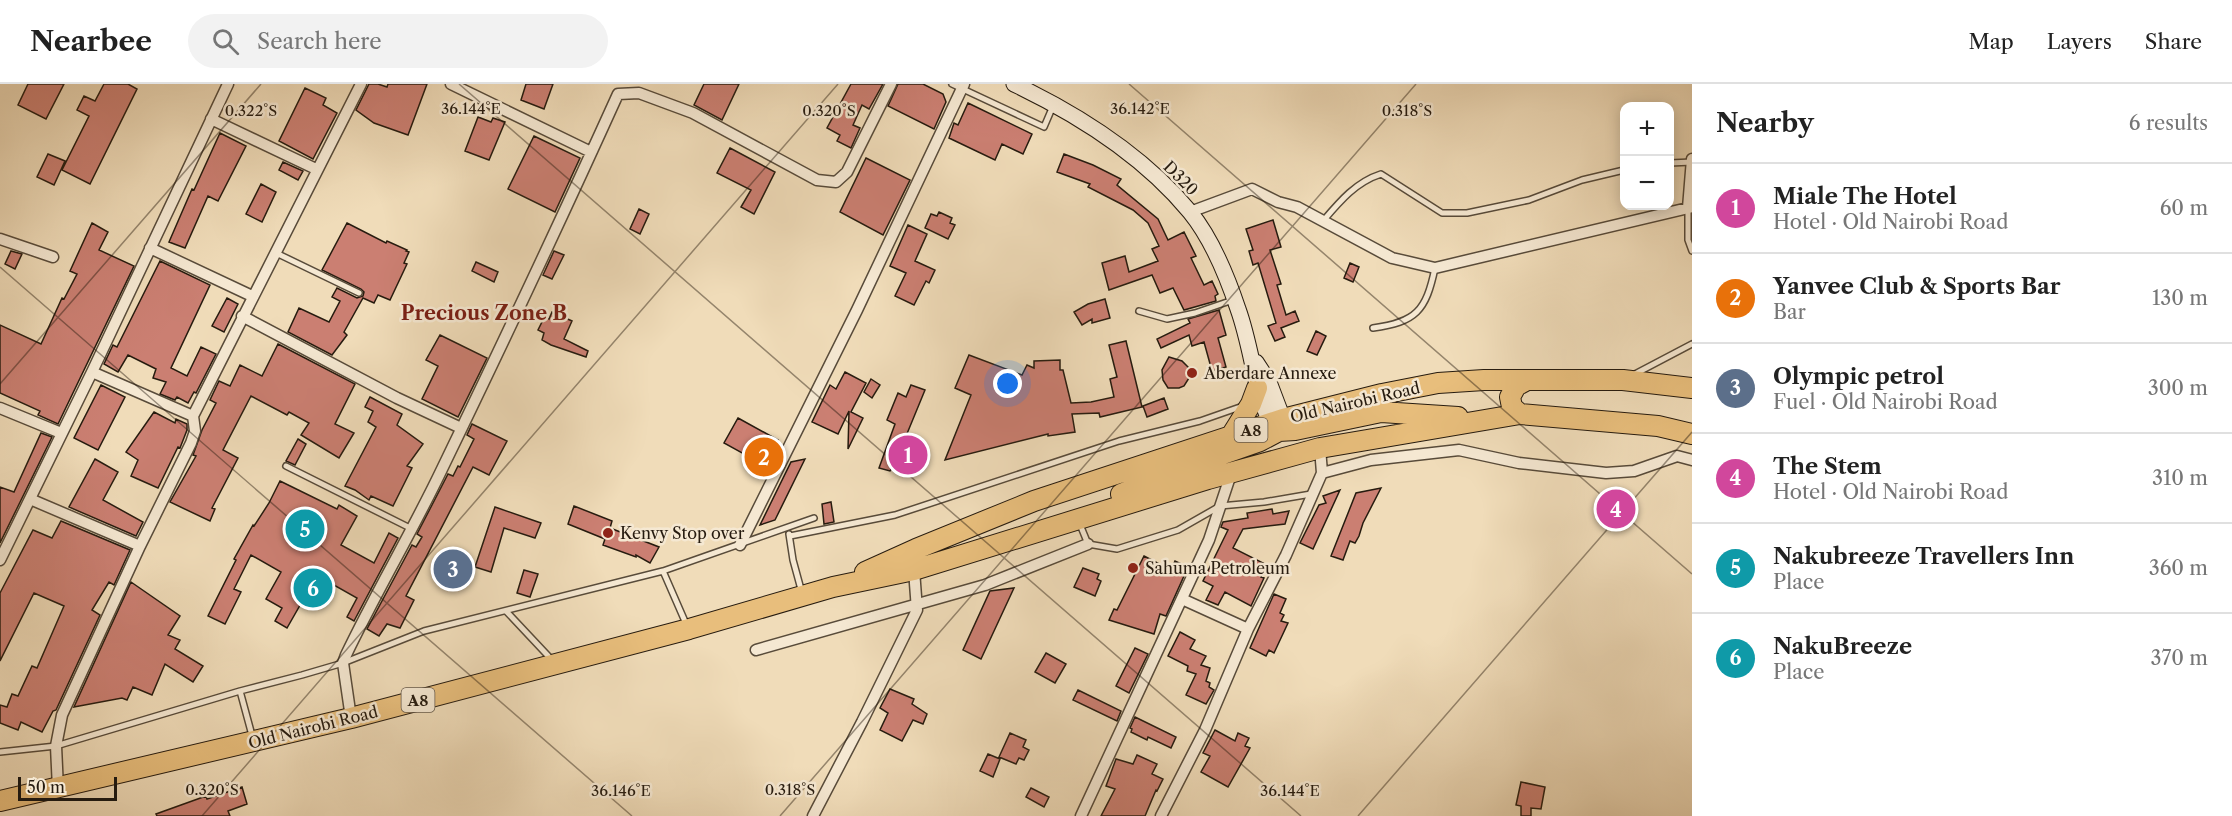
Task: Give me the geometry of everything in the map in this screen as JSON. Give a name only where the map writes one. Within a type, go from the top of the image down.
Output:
[{"type":"highway","name":"Old Nairobi Road","points":[[833,587],[916,549],[1034,501],[1231,436],[1382,394],[1438,383],[1484,380],[1623,380],[1692,388]]},
{"type":"highway","points":[[1520,414],[1512,407],[1510,397],[1516,386],[1527,380]]},
{"type":"highway","points":[[1231,436],[1254,396]]},
{"type":"highway","points":[[1039,530],[1115,496],[1260,441],[1278,424],[1294,430],[1382,412],[1446,415],[1478,421]]},
{"type":"highway","name":"Old Nairobi Road","points":[[0,801],[351,718],[689,629],[833,587],[914,570],[1039,530],[1320,448],[1520,414],[1658,426],[1692,434]]},
{"type":"street","points":[[0,560],[228,84]]},
{"type":"street","points":[[58,789],[56,746],[62,715],[140,546],[191,443],[195,431],[193,416],[361,84]]},
{"type":"street","points":[[451,84],[591,152]]},
{"type":"street","points":[[351,718],[343,663],[412,529],[531,285],[618,94],[639,93],[693,113],[817,180],[836,182],[847,172],[891,84]]},
{"type":"street","name":"D320","points":[[1014,84],[1054,103],[1121,147],[1154,175],[1190,212],[1207,238],[1235,299],[1252,357],[1254,396],[1278,424]]},
{"type":"street","points":[[740,544],[852,320],[959,86]]},
{"type":"street","points":[[211,119],[316,169]]},
{"type":"street","points":[[1190,212],[1252,189],[1278,202],[1297,207],[1392,258],[1435,268],[1690,208],[1692,161]]},
{"type":"street","points":[[0,239],[53,257]]},
{"type":"street","points":[[150,248],[252,296]]},
{"type":"street","points":[[242,316],[398,398],[461,428]]},
{"type":"street","name":"D320","points":[[1252,357],[1269,382],[1278,424]]},
{"type":"street","points":[[92,372],[193,416]]},
{"type":"street","points":[[0,408],[61,433]]},
{"type":"street","points":[[1161,816],[1205,730],[1248,628],[1286,555],[1322,474],[1320,448]]},
{"type":"street","points":[[1322,474],[1371,460],[1459,450],[1519,463],[1606,472],[1634,471],[1677,456],[1692,460]]},
{"type":"street","points":[[1081,816],[1209,540],[1231,474]]},
{"type":"street","points":[[30,499],[140,546]]},
{"type":"street","points":[[756,650],[985,585],[1088,544]]},
{"type":"street","points":[[813,816],[917,610],[914,570]]},
{"type":"street","points":[[1182,599],[1248,628]]},
{"type":"lane","points":[[959,86],[1044,127],[1054,103]]},
{"type":"lane","points":[[1674,163],[1692,161]]},
{"type":"lane","points":[[1322,221],[1344,197],[1366,179],[1381,174],[1442,213],[1467,213],[1529,200],[1582,180],[1620,171]]},
{"type":"lane","points":[[1690,208],[1688,240],[1692,251]]},
{"type":"lane","points":[[274,252],[359,293]]},
{"type":"lane","points":[[1373,327],[1398,324],[1414,315],[1426,302],[1435,268]]},
{"type":"lane","points":[[1139,311],[1167,319],[1196,313],[1235,299]]},
{"type":"lane","points":[[1623,380],[1692,344]]},
{"type":"lane","points":[[789,536],[895,515],[1119,441],[1200,421],[1254,396]]},
{"type":"lane","points":[[286,466],[412,529]]},
{"type":"lane","points":[[1078,519],[1088,544],[1117,549],[1178,530],[1220,506],[1313,494]]},
{"type":"lane","points":[[0,752],[56,746],[343,663],[424,631],[663,571],[814,518]]},
{"type":"lane","points":[[788,527],[793,560],[803,596]]},
{"type":"lane","points":[[663,571],[689,629]]},
{"type":"lane","points":[[506,611],[556,663]]},
{"type":"lane","points":[[240,691],[254,742]]},
{"type":"building","points":[[28,84],[64,84],[46,119],[18,105]]},
{"type":"building","points":[[104,84],[128,84],[137,89],[90,184],[62,170],[89,116],[77,110],[84,96],[95,101]]},
{"type":"building","points":[[369,84],[387,87],[388,84],[427,84],[408,135],[374,123],[356,110]]},
{"type":"building","points":[[526,84],[553,84],[544,109],[521,100]]},
{"type":"building","points":[[704,84],[739,84],[722,120],[694,105]]},
{"type":"building","points":[[851,84],[883,84],[869,109],[862,105],[853,125],[860,128],[851,148],[837,141],[840,135],[827,128]]},
{"type":"building","points":[[898,84],[923,84],[943,94],[946,102],[934,129],[888,106]]},
{"type":"building","points":[[305,88],[326,98],[323,105],[337,113],[313,159],[279,141]]},
{"type":"building","points":[[968,103],[1032,134],[1023,154],[1002,144],[995,160],[949,138],[954,123],[958,125]]},
{"type":"building","points":[[478,117],[491,122],[493,118],[505,122],[489,160],[465,151]]},
{"type":"building","points":[[220,133],[246,146],[218,201],[208,196],[185,248],[169,242],[192,189],[194,190]]},
{"type":"building","points":[[534,136],[580,158],[555,212],[508,189]]},
{"type":"building","points":[[730,148],[775,172],[754,214],[741,207],[751,190],[717,173]]},
{"type":"building","points":[[48,154],[65,161],[54,185],[37,177]]},
{"type":"building","points":[[1064,154],[1121,179],[1117,185],[1158,219],[1168,240],[1184,232],[1196,256],[1191,258],[1204,285],[1212,281],[1218,294],[1215,296],[1216,301],[1184,310],[1173,288],[1160,293],[1152,275],[1109,290],[1102,263],[1125,256],[1129,272],[1158,261],[1152,249],[1159,246],[1148,223],[1133,210],[1088,187],[1090,184],[1057,172]]},
{"type":"building","points":[[866,158],[910,180],[883,235],[840,212]]},
{"type":"building","points":[[283,162],[303,171],[298,180],[279,170]]},
{"type":"building","points":[[261,184],[276,192],[262,222],[246,214]]},
{"type":"building","points":[[639,209],[649,214],[640,234],[630,229]]},
{"type":"building","points":[[939,212],[952,218],[950,223],[955,225],[948,239],[925,228],[931,214],[937,216]]},
{"type":"building","points":[[1273,220],[1281,247],[1270,250],[1281,284],[1277,285],[1286,315],[1295,311],[1299,321],[1281,328],[1285,337],[1275,341],[1268,326],[1276,323],[1258,263],[1253,265],[1249,251],[1253,250],[1246,229]]},
{"type":"building","points":[[92,223],[108,232],[99,250],[134,266],[58,424],[38,415],[40,411],[0,393],[0,325],[41,344],[62,298],[64,299],[77,274],[70,271]]},
{"type":"building","points":[[347,223],[409,252],[404,263],[407,264],[390,300],[378,295],[374,303],[363,298],[344,332],[347,335],[332,355],[288,332],[299,308],[329,322],[340,301],[332,297],[337,288],[357,298],[363,296],[364,292],[361,289],[322,270]]},
{"type":"building","points":[[908,225],[927,234],[915,261],[935,270],[929,283],[926,281],[914,305],[895,296],[906,273],[890,266]]},
{"type":"building","points":[[11,251],[22,254],[15,269],[5,264]]},
{"type":"building","points":[[554,251],[564,255],[552,279],[543,275]]},
{"type":"building","points":[[160,261],[210,285],[171,368],[187,376],[201,347],[216,354],[196,393],[194,392],[188,403],[177,397],[175,400],[160,394],[166,382],[153,378],[156,369],[128,355],[118,372],[104,364],[113,345],[117,347]]},
{"type":"building","points":[[476,262],[498,272],[494,282],[472,271]]},
{"type":"building","points":[[1350,263],[1359,267],[1353,282],[1344,278]]},
{"type":"building","points":[[227,298],[238,304],[224,332],[212,326]]},
{"type":"building","points":[[1105,299],[1110,318],[1092,323],[1092,319],[1082,325],[1074,312],[1088,304]]},
{"type":"building","points":[[1219,310],[1226,335],[1218,338],[1226,367],[1212,371],[1204,342],[1192,346],[1189,335],[1161,348],[1157,339],[1190,323],[1188,319]]},
{"type":"building","points":[[552,312],[572,321],[564,339],[588,351],[586,357],[542,340],[544,333],[538,330],[545,316],[549,319]]},
{"type":"building","points":[[1316,331],[1326,336],[1317,355],[1307,351]]},
{"type":"building","points":[[440,335],[487,358],[458,417],[422,399],[438,366],[426,360]]},
{"type":"building","points":[[1126,341],[1142,407],[1100,417],[1099,413],[1072,414],[1075,432],[1048,436],[1048,434],[945,460],[971,395],[955,388],[969,355],[1022,375],[1027,365],[1034,368],[1034,361],[1060,360],[1060,370],[1063,370],[1071,403],[1091,402],[1114,397],[1110,379],[1117,377],[1109,345]]},
{"type":"building","points":[[278,344],[355,384],[335,424],[354,433],[339,458],[301,435],[309,423],[289,412],[287,415],[251,396],[223,450],[238,458],[212,508],[215,509],[210,521],[170,502],[196,456],[193,455],[202,430],[216,403],[210,400],[219,381],[230,386],[240,365],[262,376]]},
{"type":"building","points":[[1169,357],[1182,361],[1189,368],[1189,378],[1184,386],[1168,388],[1163,380],[1162,370]]},
{"type":"building","points":[[845,372],[866,383],[851,412],[863,418],[848,449],[849,411],[838,434],[812,422],[830,385],[836,389]]},
{"type":"building","points":[[871,379],[880,385],[872,398],[864,392]]},
{"type":"building","points":[[101,385],[125,397],[98,450],[74,438]]},
{"type":"building","points":[[911,385],[925,390],[897,458],[899,458],[896,469],[892,468],[890,471],[879,468],[895,424],[887,420],[898,393],[906,397]]},
{"type":"building","points":[[370,397],[402,414],[397,425],[423,444],[407,466],[412,468],[393,506],[371,496],[369,500],[345,486],[376,427],[368,422],[373,411],[365,407]]},
{"type":"building","points":[[1164,398],[1168,409],[1147,417],[1143,406]]},
{"type":"building","points":[[154,412],[175,423],[176,419],[187,424],[180,448],[178,447],[158,488],[131,476],[138,460],[126,452]]},
{"type":"building","points":[[738,418],[778,440],[764,465],[724,443]]},
{"type":"building","points":[[472,424],[507,441],[489,475],[473,467],[406,596],[414,600],[400,628],[387,624],[379,636],[367,629],[412,545],[416,547],[422,537],[417,534],[448,474],[453,476],[458,466],[460,467],[474,439],[467,435]]},
{"type":"building","points":[[41,433],[52,437],[0,543],[0,487],[14,492]]},
{"type":"building","points":[[298,439],[306,444],[295,465],[286,461]]},
{"type":"building","points":[[95,459],[118,472],[103,500],[143,522],[136,536],[69,507]]},
{"type":"building","points":[[805,459],[775,520],[760,525],[791,462]]},
{"type":"building","points":[[280,481],[337,509],[339,505],[357,516],[341,545],[374,563],[389,533],[398,538],[354,621],[347,617],[357,598],[334,585],[325,603],[307,593],[287,628],[275,621],[282,608],[266,599],[281,572],[251,555],[234,589],[241,592],[225,624],[208,616],[236,560],[234,559]]},
{"type":"building","points":[[1381,488],[1359,536],[1355,543],[1350,541],[1343,560],[1331,556],[1356,493]]},
{"type":"building","points":[[1340,490],[1313,549],[1300,543],[1319,505],[1326,503],[1323,496]]},
{"type":"building","points":[[831,502],[834,522],[824,524],[822,504]]},
{"type":"building","name":"Kenvy Stop over","points":[[574,506],[612,521],[610,528],[659,547],[650,563],[636,555],[636,557],[603,545],[605,539],[568,524]]},
{"type":"building","points":[[495,507],[541,523],[535,538],[504,528],[491,572],[475,567]]},
{"type":"building","points":[[1272,509],[1273,514],[1289,511],[1285,524],[1243,529],[1233,548],[1267,565],[1261,577],[1264,578],[1251,606],[1225,592],[1218,605],[1206,600],[1213,586],[1203,581],[1228,530],[1221,527],[1223,522],[1248,518],[1247,513]]},
{"type":"building","points":[[61,521],[130,550],[114,585],[109,582],[92,610],[100,615],[56,710],[53,711],[42,732],[21,722],[18,730],[0,723],[0,705],[7,707],[12,694],[18,696],[32,666],[37,668],[64,606],[34,593],[0,661],[0,593],[33,530],[52,538]]},
{"type":"building","points":[[1144,556],[1171,570],[1175,561],[1188,567],[1166,616],[1160,614],[1154,634],[1109,620],[1114,609],[1117,610]]},
{"type":"building","points":[[1083,568],[1099,574],[1097,579],[1101,581],[1095,596],[1074,587]]},
{"type":"building","points":[[524,570],[538,574],[530,597],[517,593]]},
{"type":"building","points":[[131,582],[180,616],[168,635],[180,640],[175,649],[203,666],[193,682],[165,664],[152,695],[133,687],[127,700],[122,698],[74,707]]},
{"type":"building","points":[[1014,588],[981,659],[963,650],[990,591]]},
{"type":"building","points":[[1274,594],[1286,599],[1280,613],[1284,615],[1281,621],[1288,623],[1274,653],[1269,650],[1266,656],[1250,648]]},
{"type":"building","points":[[1180,632],[1195,640],[1190,649],[1206,656],[1201,665],[1210,668],[1206,681],[1214,690],[1206,704],[1186,695],[1196,674],[1187,671],[1188,666],[1168,656]]},
{"type":"building","points":[[1135,648],[1148,654],[1129,693],[1116,686]]},
{"type":"building","points":[[1046,653],[1066,664],[1055,683],[1035,672]]},
{"type":"building","points":[[890,689],[914,699],[912,704],[927,714],[923,724],[913,720],[902,741],[880,730],[888,713],[880,708]]},
{"type":"building","points":[[1078,690],[1121,711],[1117,721],[1073,700]]},
{"type":"building","points":[[1135,717],[1176,737],[1171,748],[1131,732],[1130,728]]},
{"type":"building","points":[[1215,730],[1235,741],[1238,733],[1249,738],[1245,746],[1250,748],[1228,787],[1201,772],[1210,756],[1203,753]]},
{"type":"building","points":[[1010,733],[1026,740],[1023,747],[1029,750],[1024,760],[1019,758],[1016,764],[999,757]]},
{"type":"building","points":[[988,754],[1000,759],[993,777],[980,771]]},
{"type":"building","points":[[1137,755],[1157,764],[1152,774],[1163,779],[1145,816],[1101,816],[1115,789],[1106,786],[1116,759],[1133,764]]},
{"type":"building","points":[[1521,782],[1545,787],[1541,809],[1531,808],[1531,816],[1521,816],[1521,806],[1516,805]]},
{"type":"building","points":[[242,787],[247,804],[228,811],[230,816],[157,816],[156,814],[206,796],[207,799]]},
{"type":"building","points":[[1031,788],[1049,797],[1044,807],[1026,797]]},
{"type":"place","name":"Aberdare Annexe","points":[[1192,373]]},
{"type":"place","name":"Miale The Hotel","points":[[908,455]]},
{"type":"place","name":"Yanvee Club & Sports Bar","points":[[764,457]]},
{"type":"place","name":"The Stem","points":[[1616,509]]},
{"type":"place","name":"Nakubreeze Travellers Inn","points":[[305,529]]},
{"type":"place","name":"Kenvy Stop over","points":[[608,533]]},
{"type":"place","name":"Sahuma Petroleum","points":[[1133,568]]},
{"type":"place","name":"Olympic petrol","points":[[453,569]]},
{"type":"place","name":"NakuBreeze","points":[[313,588]]},
{"type":"district","name":"Precious Zone B","points":[[484,313]]}]
